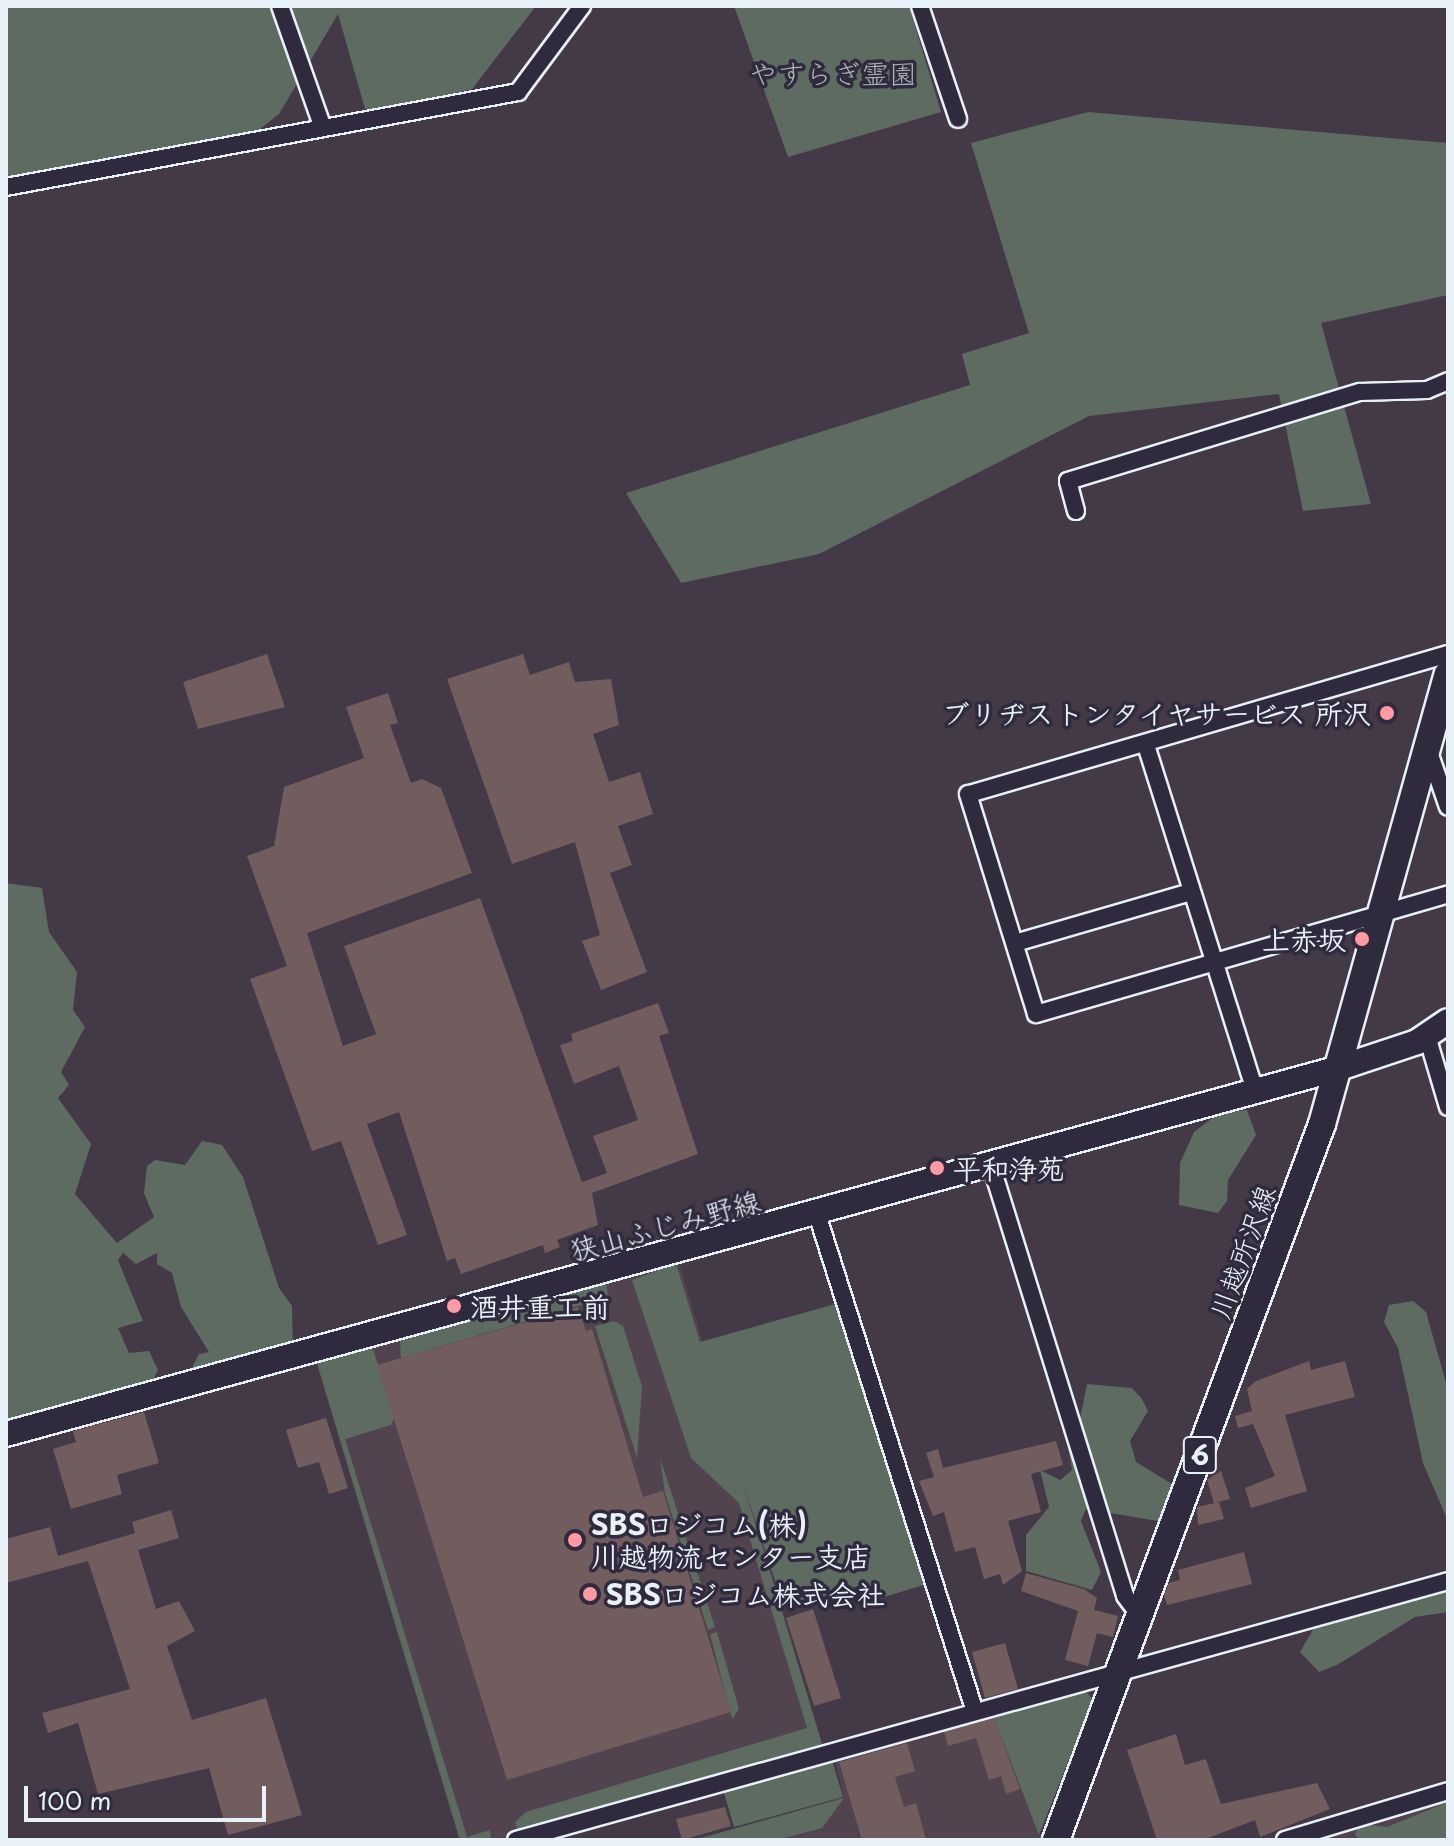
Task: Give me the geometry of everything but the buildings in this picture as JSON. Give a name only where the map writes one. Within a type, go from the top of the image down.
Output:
[{"type":"main road","name":"川越所沢線","points":[[1056,1840],[1339,1068],[1448,674]]},
{"type":"main road","name":"狭山ふじみ野線","points":[[6,1434],[817,1214],[1339,1068],[1427,1036],[1448,1021]]},
{"type":"street","points":[[280,6],[323,128]]},
{"type":"street","points":[[6,187],[518,92],[582,6]]},
{"type":"street","points":[[920,6],[958,119]]},
{"type":"street","points":[[1076,511],[1068,481],[1360,392],[1427,390],[1448,381]]},
{"type":"street","points":[[1448,654],[1146,745],[968,794],[1036,1014],[1448,894]]},
{"type":"street","points":[[1146,745],[1255,1091]]},
{"type":"street","points":[[1427,748],[1448,807]]},
{"type":"street","points":[[1015,943],[1191,892]]},
{"type":"street","points":[[1427,1036],[1448,1107]]},
{"type":"street","points":[[991,1165],[1125,1596],[1140,1616]]},
{"type":"street","points":[[817,1214],[975,1712]]},
{"type":"street","points":[[516,1840],[1448,1581]]},
{"type":"street","points":[[1285,1840],[1448,1791]]},
{"type":"shaded area","points":[[678,1259],[823,1746],[502,1840],[459,1840],[317,1365]]},
{"type":"shaded area","points":[[1006,1713],[1041,1840],[692,1840],[844,1797],[834,1758]]},
{"type":"shaded area","points":[[1448,1798],[1448,1840],[1308,1840]]},
{"type":"green space","points":[[6,6],[536,6],[472,89],[382,112],[365,109],[338,14],[279,114],[255,133],[6,178]]},
{"type":"green space","name":"やすらぎ霊園","points":[[734,6],[909,6],[941,112],[788,157]]},
{"type":"green space","points":[[1088,112],[1448,143],[1448,295],[1321,323],[1371,504],[1303,511],[1279,394],[1089,416],[819,554],[681,583],[626,493],[970,385],[962,354],[1029,333],[971,143]]},
{"type":"green space","points":[[6,883],[42,888],[49,932],[77,972],[73,1010],[85,1027],[61,1072],[69,1085],[58,1098],[91,1144],[75,1194],[117,1243],[154,1217],[144,1193],[147,1166],[155,1160],[185,1165],[202,1141],[222,1145],[243,1177],[279,1288],[292,1306],[293,1351],[185,1382],[199,1354],[209,1352],[181,1307],[172,1273],[157,1264],[157,1253],[136,1264],[123,1253],[118,1260],[143,1321],[118,1328],[129,1353],[149,1351],[158,1370],[153,1380],[145,1390],[6,1423]]},
{"type":"green space","points":[[1247,1110],[1256,1135],[1228,1180],[1227,1201],[1218,1213],[1179,1205],[1180,1163],[1194,1132],[1219,1113]]},
{"type":"green space","points":[[676,1263],[700,1342],[839,1303],[927,1584],[864,1603],[858,1586],[784,1608],[743,1483],[822,1744],[519,1835],[515,1822],[526,1812],[807,1728],[739,1503],[691,1458],[632,1280]]},
{"type":"green space","points":[[606,1279],[608,1297],[401,1358],[400,1341]]},
{"type":"green space","points":[[1413,1301],[1426,1312],[1448,1390],[1448,1521],[1423,1463],[1398,1348],[1384,1322],[1389,1305]]},
{"type":"green space","points":[[614,1321],[623,1326],[642,1386],[637,1458],[595,1326]]},
{"type":"green space","points":[[372,1347],[396,1414],[391,1425],[345,1439],[467,1837],[490,1830],[491,1840],[460,1840],[317,1363]]},
{"type":"green space","points":[[1087,1384],[1132,1388],[1142,1399],[1148,1411],[1130,1441],[1136,1462],[1172,1484],[1158,1521],[1086,1509],[1081,1521],[1101,1572],[1092,1590],[1026,1571],[1026,1535],[1049,1507],[1040,1470],[1060,1480],[1072,1470],[1066,1436],[1079,1424]]},
{"type":"green space","points":[[660,1458],[715,1627],[708,1630],[665,1493]]},
{"type":"green space","points":[[1448,1586],[1448,1612],[1415,1617],[1337,1665],[1319,1672],[1300,1652],[1317,1623]]},
{"type":"green space","points":[[717,1632],[739,1709],[732,1719],[710,1634]]},
{"type":"green space","points":[[1086,1692],[1093,1699],[1039,1835],[994,1718]]},
{"type":"green space","points":[[831,1757],[843,1797],[734,1827],[722,1786]]},
{"type":"green space","points":[[844,1798],[822,1828],[777,1840],[694,1840]]},
{"type":"green space","points":[[1448,1802],[1448,1840],[1359,1840],[1355,1834],[1360,1824],[1387,1827]]},
{"type":"place","name":"ブリヂストンタイヤサービス 所沢","points":[[1387,713]]},
{"type":"place","name":"上赤坂","points":[[1362,939]]},
{"type":"place","name":"平和浄苑","points":[[937,1168]]},
{"type":"place","name":"酒井重工前","points":[[454,1306]]},
{"type":"place","name":"SBSロジコム(株) 川越物流センター支店","points":[[575,1540]]},
{"type":"place","name":"SBSロジコム株式会社","points":[[590,1594]]}]
